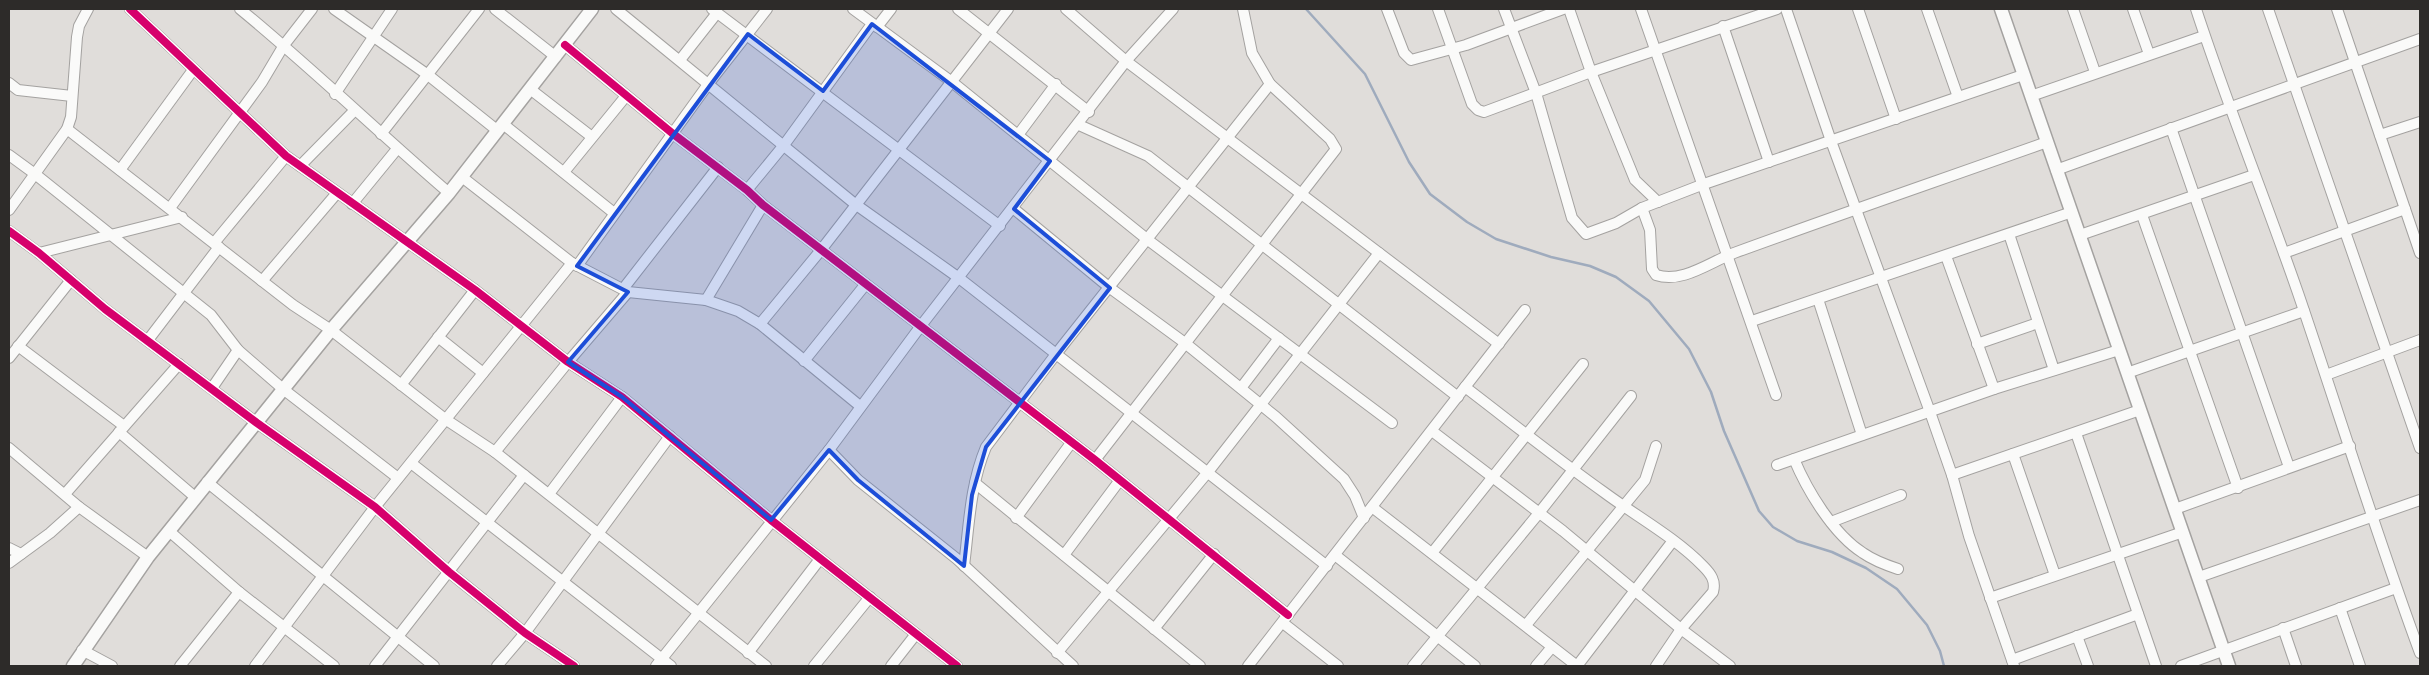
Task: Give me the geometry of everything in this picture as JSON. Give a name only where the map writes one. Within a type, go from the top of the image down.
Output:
[{"type":"street","points":[[9,210],[67,129],[77,37],[79,26],[88,9]]},
{"type":"street","points":[[130,9],[286,156],[475,290],[568,362],[622,397],[771,520],[957,666]]},
{"type":"street","points":[[240,9],[284,45],[335,94],[449,193]]},
{"type":"street","points":[[170,208],[238,112],[262,82],[284,45],[312,9]]},
{"type":"street","points":[[334,9],[353,20],[372,37],[564,172],[614,212]]},
{"type":"street","points":[[335,94],[392,9]]},
{"type":"street","points":[[381,134],[479,9]]},
{"type":"street","points":[[495,9],[556,56]]},
{"type":"street","points":[[616,9],[855,204],[959,278],[1327,566]]},
{"type":"street","points":[[255,666],[322,574],[398,478],[574,265],[708,83],[766,9]]},
{"type":"street","points":[[853,9],[952,82],[1148,240],[1392,423]]},
{"type":"street","points":[[747,190],[784,145],[823,91],[875,25],[891,9]]},
{"type":"street","points":[[958,9],[1056,84],[1089,112]]},
{"type":"street","points":[[760,324],[1008,9]]},
{"type":"street","points":[[1066,9],[1126,61],[1499,344]]},
{"type":"street","points":[[659,662],[829,450],[920,327],[1014,209],[1126,61],[1173,9]]},
{"type":"street","points":[[1095,460],[1300,192],[1336,149],[1335,144],[1270,84],[1252,53],[1243,9]]},
{"type":"street","points":[[1387,9],[1407,58],[1411,60],[1466,45],[1563,9]]},
{"type":"street","points":[[1438,9],[1472,104],[1478,110],[1484,112],[1592,72],[1778,9]]},
{"type":"street","points":[[1504,9],[1536,93],[1572,218],[1586,234],[1616,223],[1642,208],[1704,184],[2023,75]]},
{"type":"street","points":[[1569,9],[1635,180],[1658,202]]},
{"type":"street","points":[[1641,9],[1752,321],[1776,395]]},
{"type":"street","points":[[1786,9],[1831,141],[1952,475],[1959,504],[2013,663],[2077,636],[2138,614]]},
{"type":"street","points":[[1858,9],[1896,119]]},
{"type":"street","points":[[1927,9],[1958,97]]},
{"type":"street","points":[[2001,9],[2229,666]]},
{"type":"street","points":[[2073,9],[2095,72]]},
{"type":"street","points":[[2133,9],[2148,54]]},
{"type":"street","points":[[2196,9],[2254,175],[2284,252],[2396,588],[2420,653]]},
{"type":"street","points":[[2268,9],[2420,448]]},
{"type":"street","points":[[2336,9],[2420,252]]},
{"type":"street","points":[[73,666],[82,650],[148,556],[331,330],[462,177],[565,45],[587,10]]},
{"type":"street","points":[[680,60],[714,11],[748,34],[897,151],[1000,226]]},
{"type":"street","points":[[1724,26],[1769,162]]},
{"type":"street","points":[[2031,96],[2095,72],[2204,36]]},
{"type":"street","points":[[2056,170],[2293,83],[2420,39]]},
{"type":"street","points":[[565,45],[672,133],[718,167],[820,250],[1095,460],[1214,554],[1338,666]]},
{"type":"street","points":[[120,170],[193,70]]},
{"type":"street","points":[[9,83],[18,90],[72,96]]},
{"type":"street","points":[[1018,135],[1056,84]]},
{"type":"street","points":[[964,566],[975,483],[986,447],[1056,354],[1270,84]]},
{"type":"street","points":[[530,89],[592,136]]},
{"type":"street","points":[[9,96],[18,90]]},
{"type":"street","points":[[564,172],[626,96]]},
{"type":"street","points":[[300,166],[354,111]]},
{"type":"street","points":[[2380,135],[2420,122]]},
{"type":"street","points":[[1079,125],[1148,156],[1458,397]]},
{"type":"street","points":[[2171,128],[2289,467]]},
{"type":"street","points":[[67,129],[262,281],[331,330],[445,419],[495,452],[766,666]]},
{"type":"street","points":[[1642,208],[1650,230],[1652,269],[1656,275],[1670,278],[1689,273],[1728,256],[1856,209],[2047,142]]},
{"type":"street","points":[[352,204],[397,149]]},
{"type":"street","points":[[9,155],[211,315],[238,350],[283,389],[398,478]]},
{"type":"street","points":[[148,340],[184,294],[216,245],[286,156]]},
{"type":"street","points":[[495,452],[626,290],[718,167]]},
{"type":"street","points":[[2080,235],[2254,175]]},
{"type":"street","points":[[462,177],[574,265],[626,290],[706,300],[738,311],[760,324],[860,406]]},
{"type":"street","points":[[262,281],[337,193]]},
{"type":"street","points":[[706,300],[763,205]]},
{"type":"street","points":[[1014,209],[1110,288],[1185,342],[1261,405],[1344,479],[1355,496],[1364,518]]},
{"type":"street","points":[[2284,252],[2405,209]]},
{"type":"street","points":[[1752,321],[2072,212]]},
{"type":"street","points":[[2142,215],[2188,352],[2238,488]]},
{"type":"street","points":[[40,253],[182,217]]},
{"type":"street","points":[[9,231],[40,253],[105,309],[256,423],[375,507],[450,572],[525,633],[574,666]]},
{"type":"street","points":[[2009,234],[2054,370]]},
{"type":"street","points":[[1057,654],[1208,472],[1379,253]]},
{"type":"street","points":[[1946,256],[1994,389]]},
{"type":"street","points":[[9,358],[71,280]]},
{"type":"street","points":[[804,362],[865,285]]},
{"type":"street","points":[[401,385],[475,290]]},
{"type":"street","points":[[1818,299],[1862,435]]},
{"type":"street","points":[[1250,666],[1525,310]]},
{"type":"street","points":[[2127,373],[2304,311]]},
{"type":"street","points":[[1977,344],[2038,323]]},
{"type":"street","points":[[438,337],[483,373]]},
{"type":"street","points":[[1241,388],[1279,338]]},
{"type":"street","points":[[2326,375],[2420,340]]},
{"type":"street","points":[[18,346],[121,429],[195,497]]},
{"type":"street","points":[[212,388],[238,350]]},
{"type":"street","points":[[1777,465],[1994,389],[2119,350]]},
{"type":"street","points":[[65,494],[179,364]]},
{"type":"street","points":[[1432,553],[1583,364]]},
{"type":"street","points":[[1466,387],[1573,471],[1702,564],[1710,574],[1714,586],[1712,592],[1682,629],[1656,666]]},
{"type":"street","points":[[1413,666],[1573,471],[1631,396]]},
{"type":"street","points":[[549,494],[622,397]]},
{"type":"street","points":[[1952,475],[2140,410]]},
{"type":"street","points":[[1432,430],[1588,551],[1730,666]]},
{"type":"street","points":[[2076,433],[2156,666]]},
{"type":"street","points":[[497,666],[525,633],[670,436]]},
{"type":"street","points":[[1016,518],[1071,443]]},
{"type":"street","points":[[1526,625],[1645,480],[1656,446]]},
{"type":"street","points":[[2175,509],[2238,488],[2289,467],[2350,446]]},
{"type":"street","points":[[9,448],[79,506],[148,556]]},
{"type":"street","points":[[829,450],[858,480],[964,566],[1057,654],[1073,666]]},
{"type":"street","points":[[2014,454],[2055,575]]},
{"type":"street","points":[[1794,459],[1802,480],[1843,537],[1862,553],[1898,569]]},
{"type":"street","points":[[411,463],[659,662],[671,666]]},
{"type":"street","points":[[375,666],[524,475]]},
{"type":"street","points":[[1064,555],[1120,480]]},
{"type":"street","points":[[207,482],[322,574],[396,638],[434,666]]},
{"type":"street","points":[[975,483],[1200,666]]},
{"type":"street","points":[[1831,522],[1901,495]]},
{"type":"street","points":[[2198,577],[2420,500]]},
{"type":"street","points":[[9,562],[50,533],[79,506]]},
{"type":"street","points":[[1372,507],[1577,666],[1672,542]]},
{"type":"street","points":[[169,531],[239,592],[334,666]]},
{"type":"street","points":[[1990,598],[2183,532]]},
{"type":"street","points":[[9,548],[21,554]]},
{"type":"street","points":[[1154,629],[1214,554]]},
{"type":"street","points":[[1335,556],[1475,666]]},
{"type":"street","points":[[748,653],[820,559]]},
{"type":"street","points":[[2181,666],[2396,588]]},
{"type":"street","points":[[180,666],[239,592]]},
{"type":"street","points":[[814,666],[870,597]]},
{"type":"street","points":[[2340,608],[2360,666]]},
{"type":"street","points":[[2283,628],[2296,666]]},
{"type":"street","points":[[892,666],[916,634]]},
{"type":"street","points":[[2077,636],[2088,666]]},
{"type":"street","points":[[1536,666],[1552,647]]},
{"type":"street","points":[[82,650],[112,666]]},
{"type":"highlighted area","points":[[872,24],[1050,161],[1014,209],[1110,288],[986,447],[972,495],[964,566],[858,480],[829,450],[771,520],[622,397],[568,362],[628,292],[577,266],[748,34],[823,91]]},
{"type":"waterway","points":[[1306,9],[1365,74],[1409,162],[1430,194],[1467,222],[1496,239],[1551,257],[1590,266],[1616,277],[1649,301],[1689,349],[1711,392],[1724,431],[1759,511],[1773,527],[1797,541],[1832,552],[1866,568],[1897,589],[1927,625],[1940,651],[1944,666]]},
{"type":"cycle path","points":[[130,9],[286,156],[475,290],[568,362],[622,397],[771,520],[957,666]]},
{"type":"cycle path","points":[[565,45],[672,133],[747,190],[763,205],[1095,460],[1288,615]]},
{"type":"cycle path","points":[[9,231],[39,253],[105,309],[257,423],[375,507],[449,572],[525,633],[574,666]]}]
